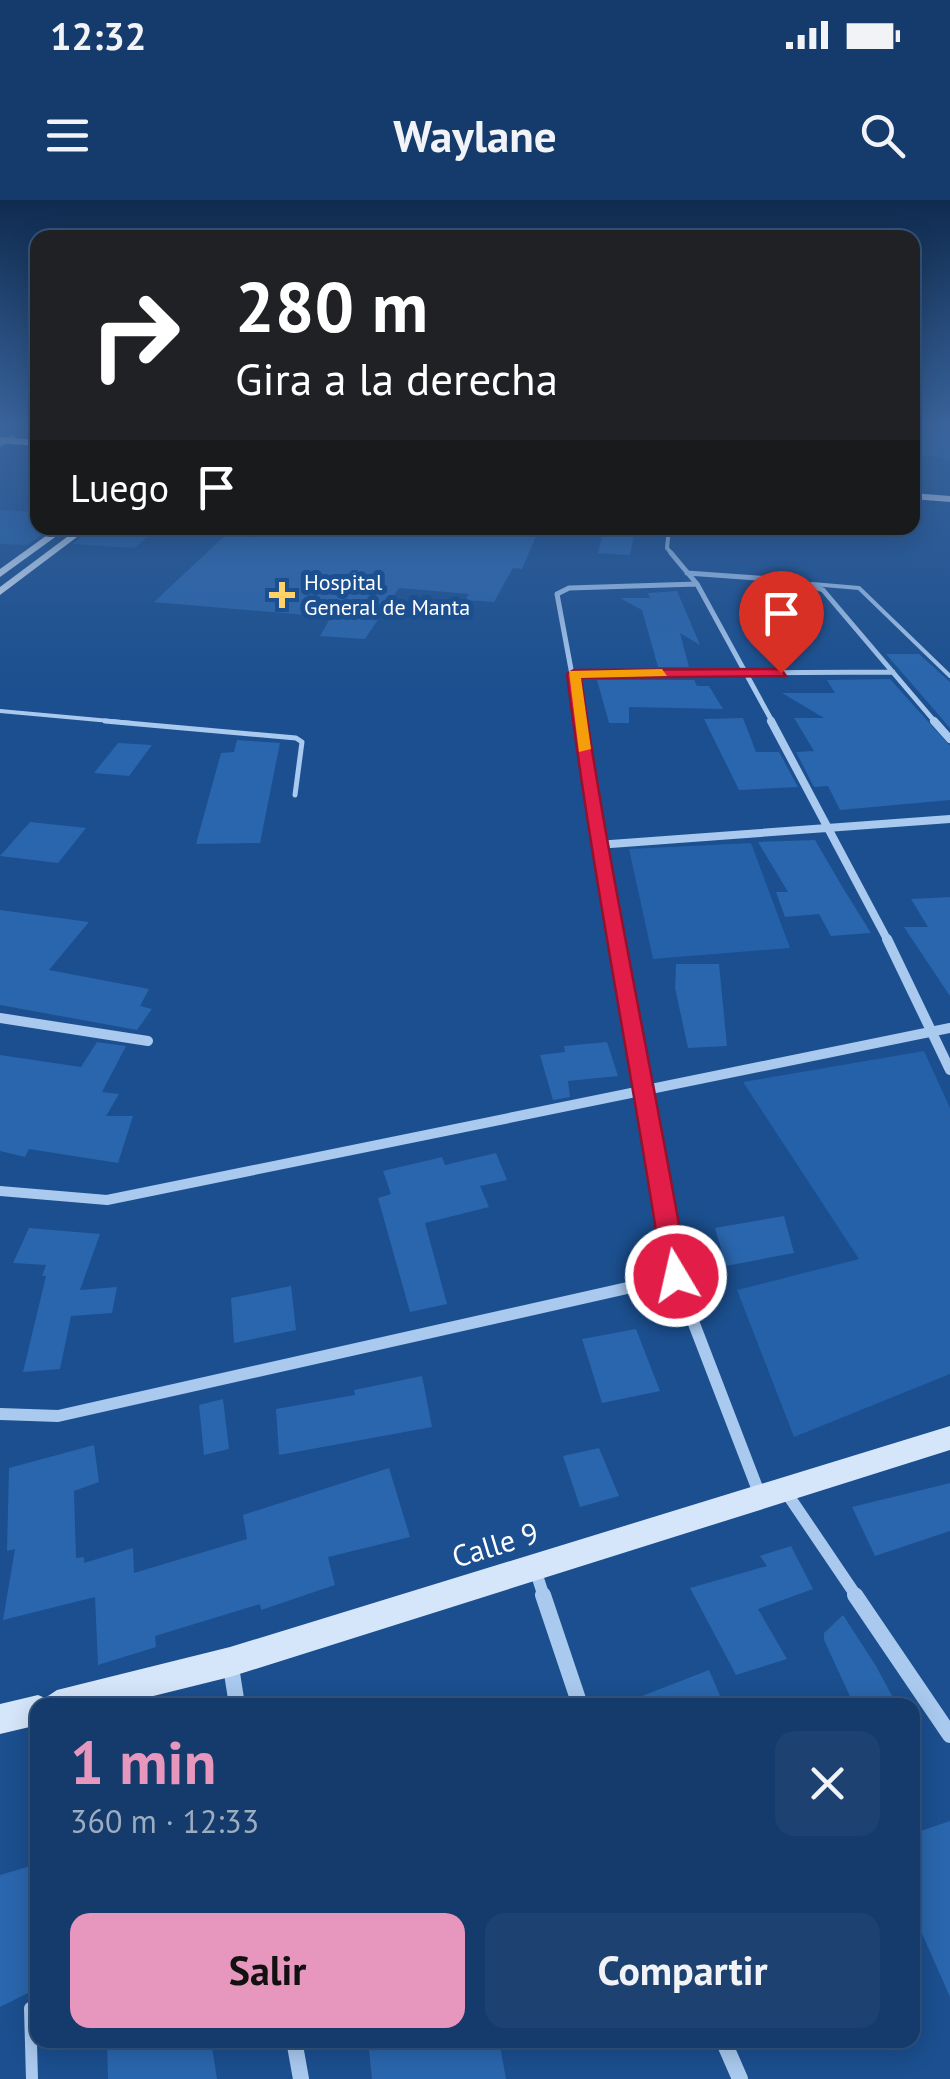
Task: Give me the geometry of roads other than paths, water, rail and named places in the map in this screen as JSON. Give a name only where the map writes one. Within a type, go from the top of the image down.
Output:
[{"type":"street","points":[[0,574],[53,535]]},
{"type":"street","points":[[0,592],[75,535]]},
{"type":"street","points":[[668,535],[667,548],[697,584],[828,826],[950,1070]]},
{"type":"street","points":[[687,573],[812,584],[823,590],[950,739]]},
{"type":"street","points":[[697,584],[560,590],[597,845],[646,1093],[676,1276],[774,1495],[950,1736]]},
{"type":"street","points":[[574,674],[893,672]]},
{"type":"street","points":[[597,845],[950,818]]},
{"type":"street","points":[[0,1018],[148,1041]]},
{"type":"street","points":[[0,1190],[107,1200],[950,1028]]},
{"type":"street","points":[[0,1414],[58,1416],[676,1276]]},
{"type":"street","name":"Calle 9","points":[[84,1698],[230,1662],[950,1438]]},
{"type":"street","points":[[535,1569],[578,1698]]},
{"type":"street","points":[[230,1662],[236,1698]]},
{"type":"street","points":[[0,1719],[30,1712]]},
{"type":"street","points":[[295,2048],[301,2079]]},
{"type":"street","points":[[726,2048],[740,2079]]},
{"type":"lane","points":[[812,584],[859,588],[950,676]]},
{"type":"lane","points":[[0,711],[296,738],[302,742],[295,795]]},
{"type":"lane","points":[[31,2048],[32,2079]]},
{"type":"place","name":"Hospital General de Manta","points":[[282,595]]}]
